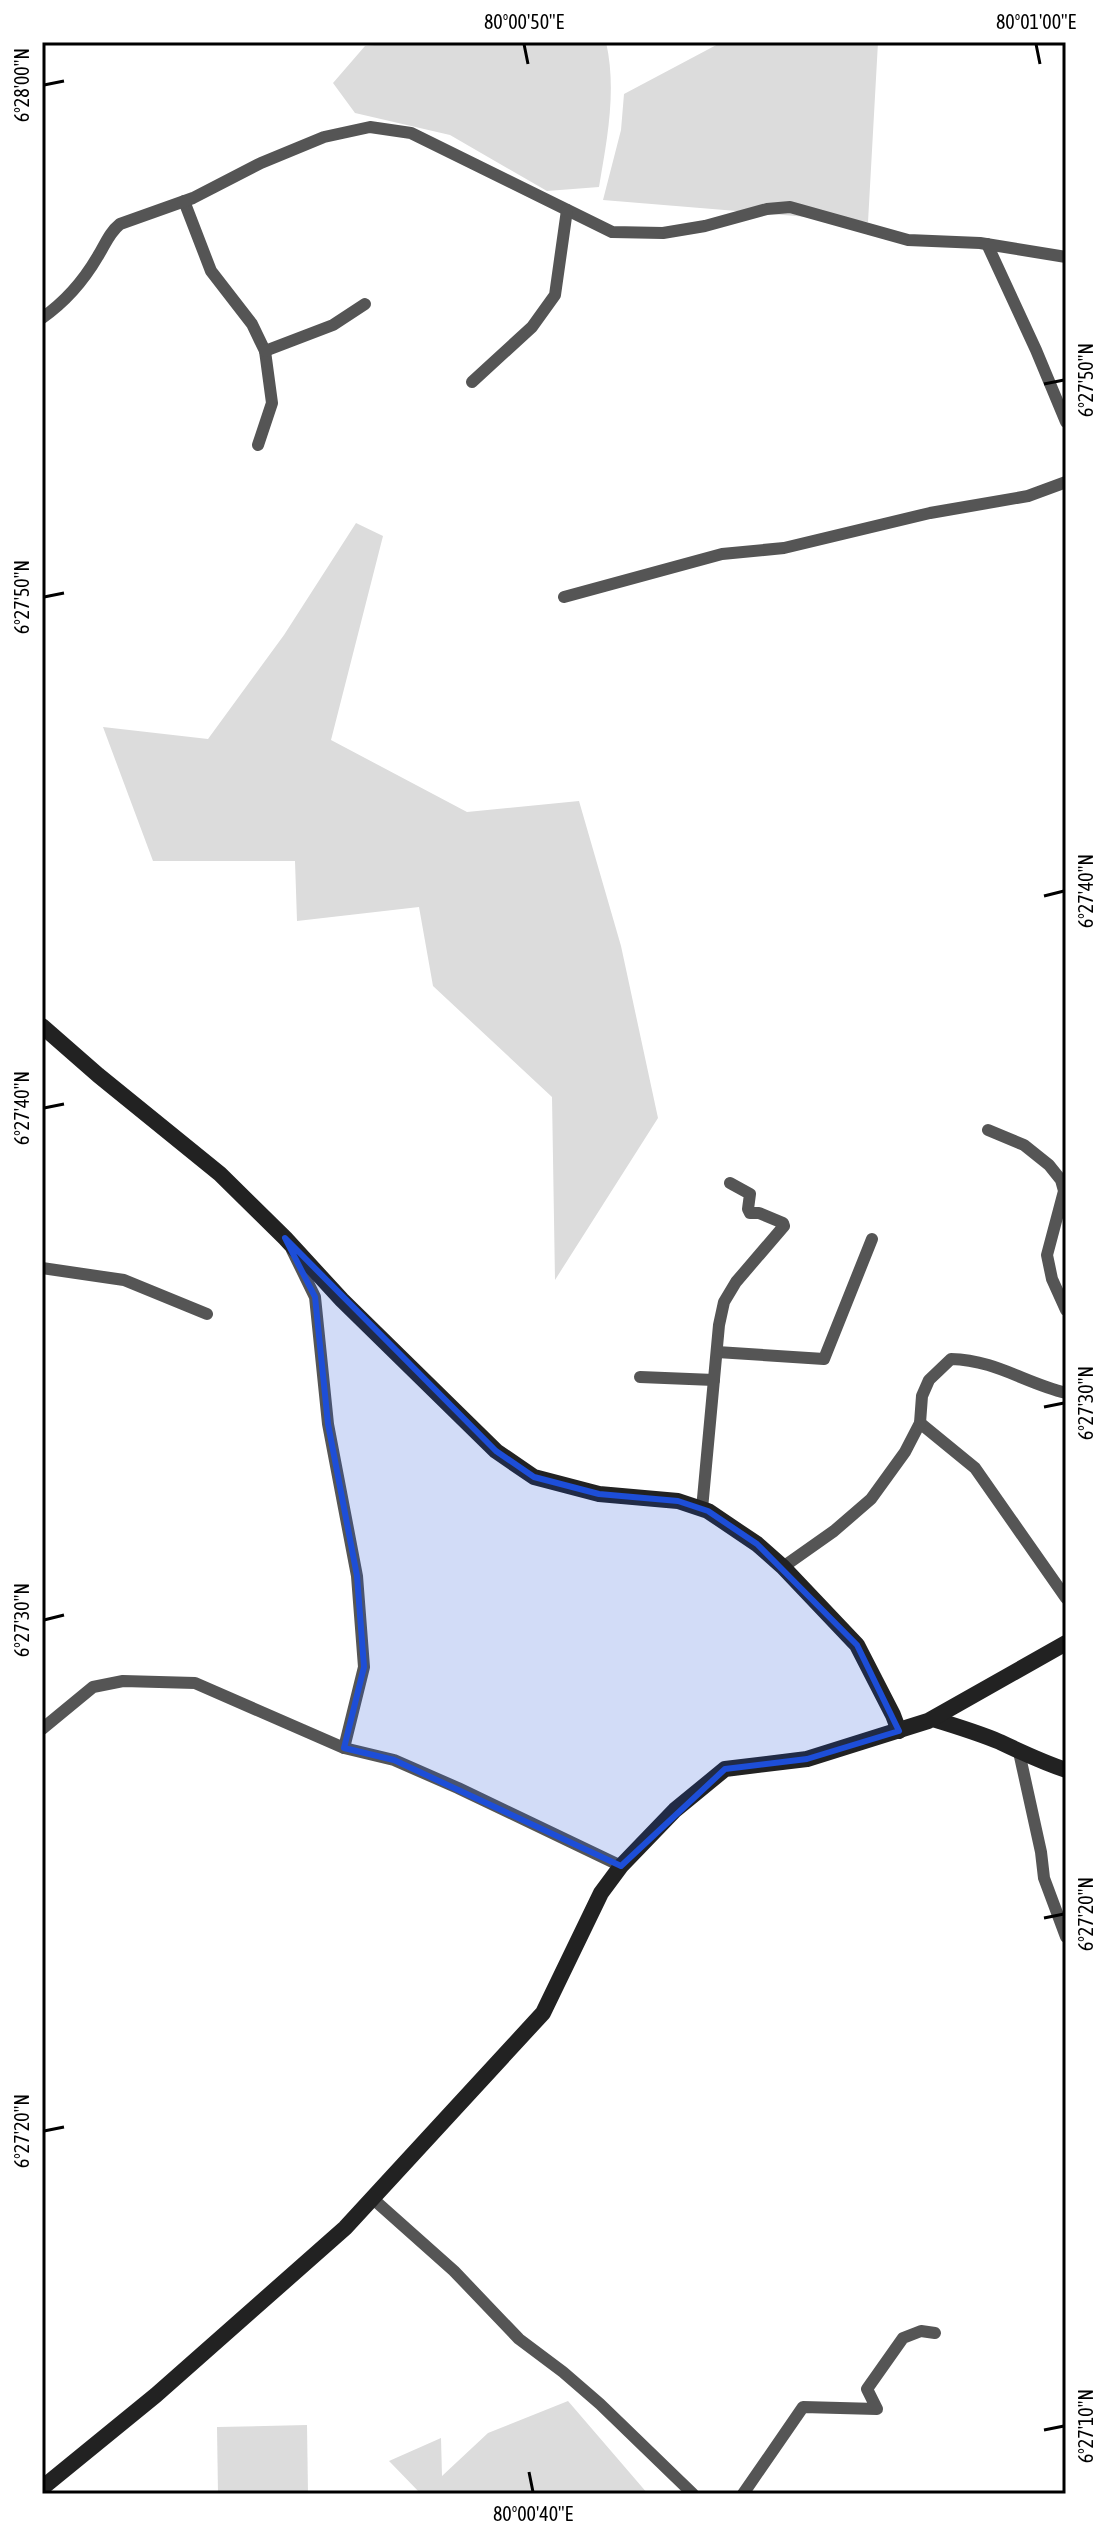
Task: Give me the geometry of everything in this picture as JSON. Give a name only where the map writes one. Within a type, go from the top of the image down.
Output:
[{"type":"street","points":[[42,318],[62,304],[98,257],[111,232],[120,224],[184,201],[261,163],[324,137],[370,127],[411,133],[612,232],[663,233],[705,226],[767,209],[790,207],[908,240],[987,244],[1066,257]]},
{"type":"street","points":[[184,201],[211,271],[252,324],[265,351],[272,403],[258,445]]},
{"type":"street","points":[[472,382],[532,327],[555,295],[567,210]]},
{"type":"street","points":[[987,244],[1066,422]]},
{"type":"street","points":[[265,351],[333,325],[365,304]]},
{"type":"street","points":[[564,597],[722,554],[784,548],[930,513],[1028,496],[1066,482]]},
{"type":"street","points":[[42,1026],[220,1174],[342,1300],[496,1451],[534,1477],[599,1494],[678,1501],[708,1511],[757,1544],[857,1645],[899,1731]]},
{"type":"street","points":[[988,1130],[1024,1145],[1049,1165],[1061,1180],[1065,1190],[1047,1255],[1052,1279],[1066,1310]]},
{"type":"street","points":[[702,1509],[724,1302],[736,1282],[784,1226],[759,1213],[750,1213],[750,1194],[730,1183]]},
{"type":"street","points":[[285,1238],[315,1297],[328,1424],[357,1576],[364,1667],[344,1748]]},
{"type":"street","points":[[717,1352],[824,1359],[872,1239]]},
{"type":"street","points":[[42,1268],[124,1280],[207,1314]]},
{"type":"street","points":[[783,1567],[834,1531],[871,1499],[905,1452],[920,1423],[922,1396],[929,1380],[951,1359],[1000,1367],[1066,1393]]},
{"type":"street","points":[[640,1377],[714,1380]]},
{"type":"street","points":[[920,1423],[975,1468],[1066,1598]]},
{"type":"street","points":[[42,2488],[156,2395],[345,2228],[543,2013],[601,1893],[621,1866],[675,1810],[725,1769],[807,1759],[933,1719],[1066,1643]]},
{"type":"street","points":[[42,1729],[93,1687],[123,1681],[195,1683],[344,1748],[394,1760],[621,1866]]},
{"type":"street","points":[[933,1719],[980,1734],[1032,1759],[1066,1770]]},
{"type":"street","points":[[1019,1752],[1044,1878],[1066,1937]]},
{"type":"street","points":[[372,2198],[454,2271],[519,2339],[600,2404],[693,2494]]},
{"type":"street","points":[[743,2494],[803,2407],[877,2409],[867,2389],[903,2338],[921,2331],[935,2333]]},
{"type":"highlighted area","points":[[285,1238],[496,1451],[534,1477],[599,1494],[678,1501],[708,1511],[757,1544],[857,1645],[899,1731],[807,1759],[725,1769],[621,1866],[394,1760],[344,1748],[364,1667],[357,1576],[328,1424],[315,1297]]},
{"type":"shaded area","points":[[404,42],[606,42],[611,97],[599,187],[547,191],[450,135],[355,113],[333,83],[365,46]]},
{"type":"shaded area","points":[[722,42],[878,42],[868,222],[603,200],[621,130],[624,94]]},
{"type":"shaded area","points":[[356,523],[383,536],[331,740],[467,812],[579,801],[621,946],[658,1118],[555,1280],[552,1097],[433,986],[419,907],[297,921],[295,861],[153,861],[103,727],[208,739],[284,635]]},
{"type":"shaded area","points":[[568,2401],[648,2494],[421,2494],[389,2461],[441,2438],[442,2476],[488,2433]]},
{"type":"shaded area","points":[[307,2425],[308,2494],[218,2494],[217,2427]]}]
